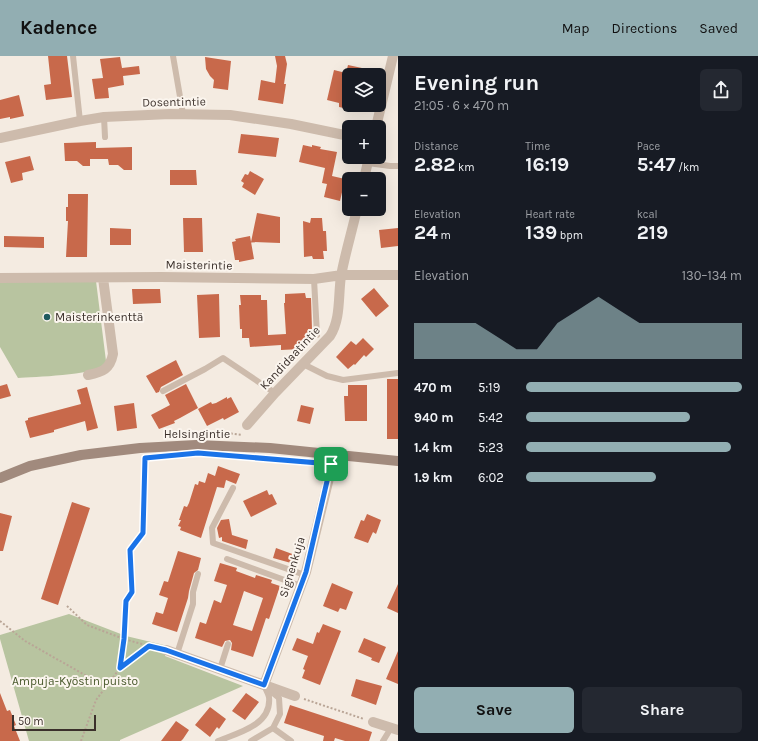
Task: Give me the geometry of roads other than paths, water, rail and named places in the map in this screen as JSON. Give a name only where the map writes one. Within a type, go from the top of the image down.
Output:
[{"type":"main road","name":"Helsingintie","points":[[0,478],[30,466],[81,455],[140,448],[196,445],[270,448],[398,461]]},
{"type":"street","points":[[378,120],[393,56]]},
{"type":"street","name":"Dosentintie","points":[[0,138],[80,121],[104,118],[184,114],[230,115],[291,124],[342,135]]},
{"type":"street","name":"Kandidaatintie","points":[[247,425],[275,392],[330,336],[334,330],[337,320],[342,275],[355,216]]},
{"type":"street","name":"Maisterintie","points":[[0,278],[314,279],[342,275],[398,275]]},
{"type":"street","points":[[88,375],[104,369],[111,363],[113,354],[103,278]]},
{"type":"street","name":"Signenkuja","points":[[264,685],[305,575],[331,470],[332,454]]},
{"type":"street","points":[[166,650],[295,696]]},
{"type":"street","points":[[373,722],[395,729]]},
{"type":"lane","points":[[73,56],[80,121]]},
{"type":"lane","points":[[173,56],[184,114]]},
{"type":"lane","points":[[104,118],[105,137]]},
{"type":"lane","points":[[383,164],[398,166]]},
{"type":"lane","points":[[314,279],[317,335]]},
{"type":"lane","points":[[163,391],[223,358],[275,392]]},
{"type":"lane","points":[[303,364],[327,376],[343,380],[398,373]]},
{"type":"lane","points":[[232,488],[212,528],[213,543],[305,575]]},
{"type":"lane","points":[[227,559],[301,586]]},
{"type":"lane","points":[[177,654],[192,604],[193,592],[198,574]]},
{"type":"lane","points":[[220,669],[228,644]]},
{"type":"lane","points":[[251,741],[273,728],[280,714],[279,698],[264,685]]},
{"type":"lane","points":[[218,741],[253,727],[261,721],[267,711],[269,696],[264,685]]},
{"type":"lane","points":[[273,728],[291,741]]},
{"type":"lane","points":[[383,741],[395,729]]},
{"type":"place","name":"Maisterinkenttä","points":[[47,317]]},
{"type":"park label","name":"Ampuja-Kyöstin puisto","points":[[75,681]]}]
